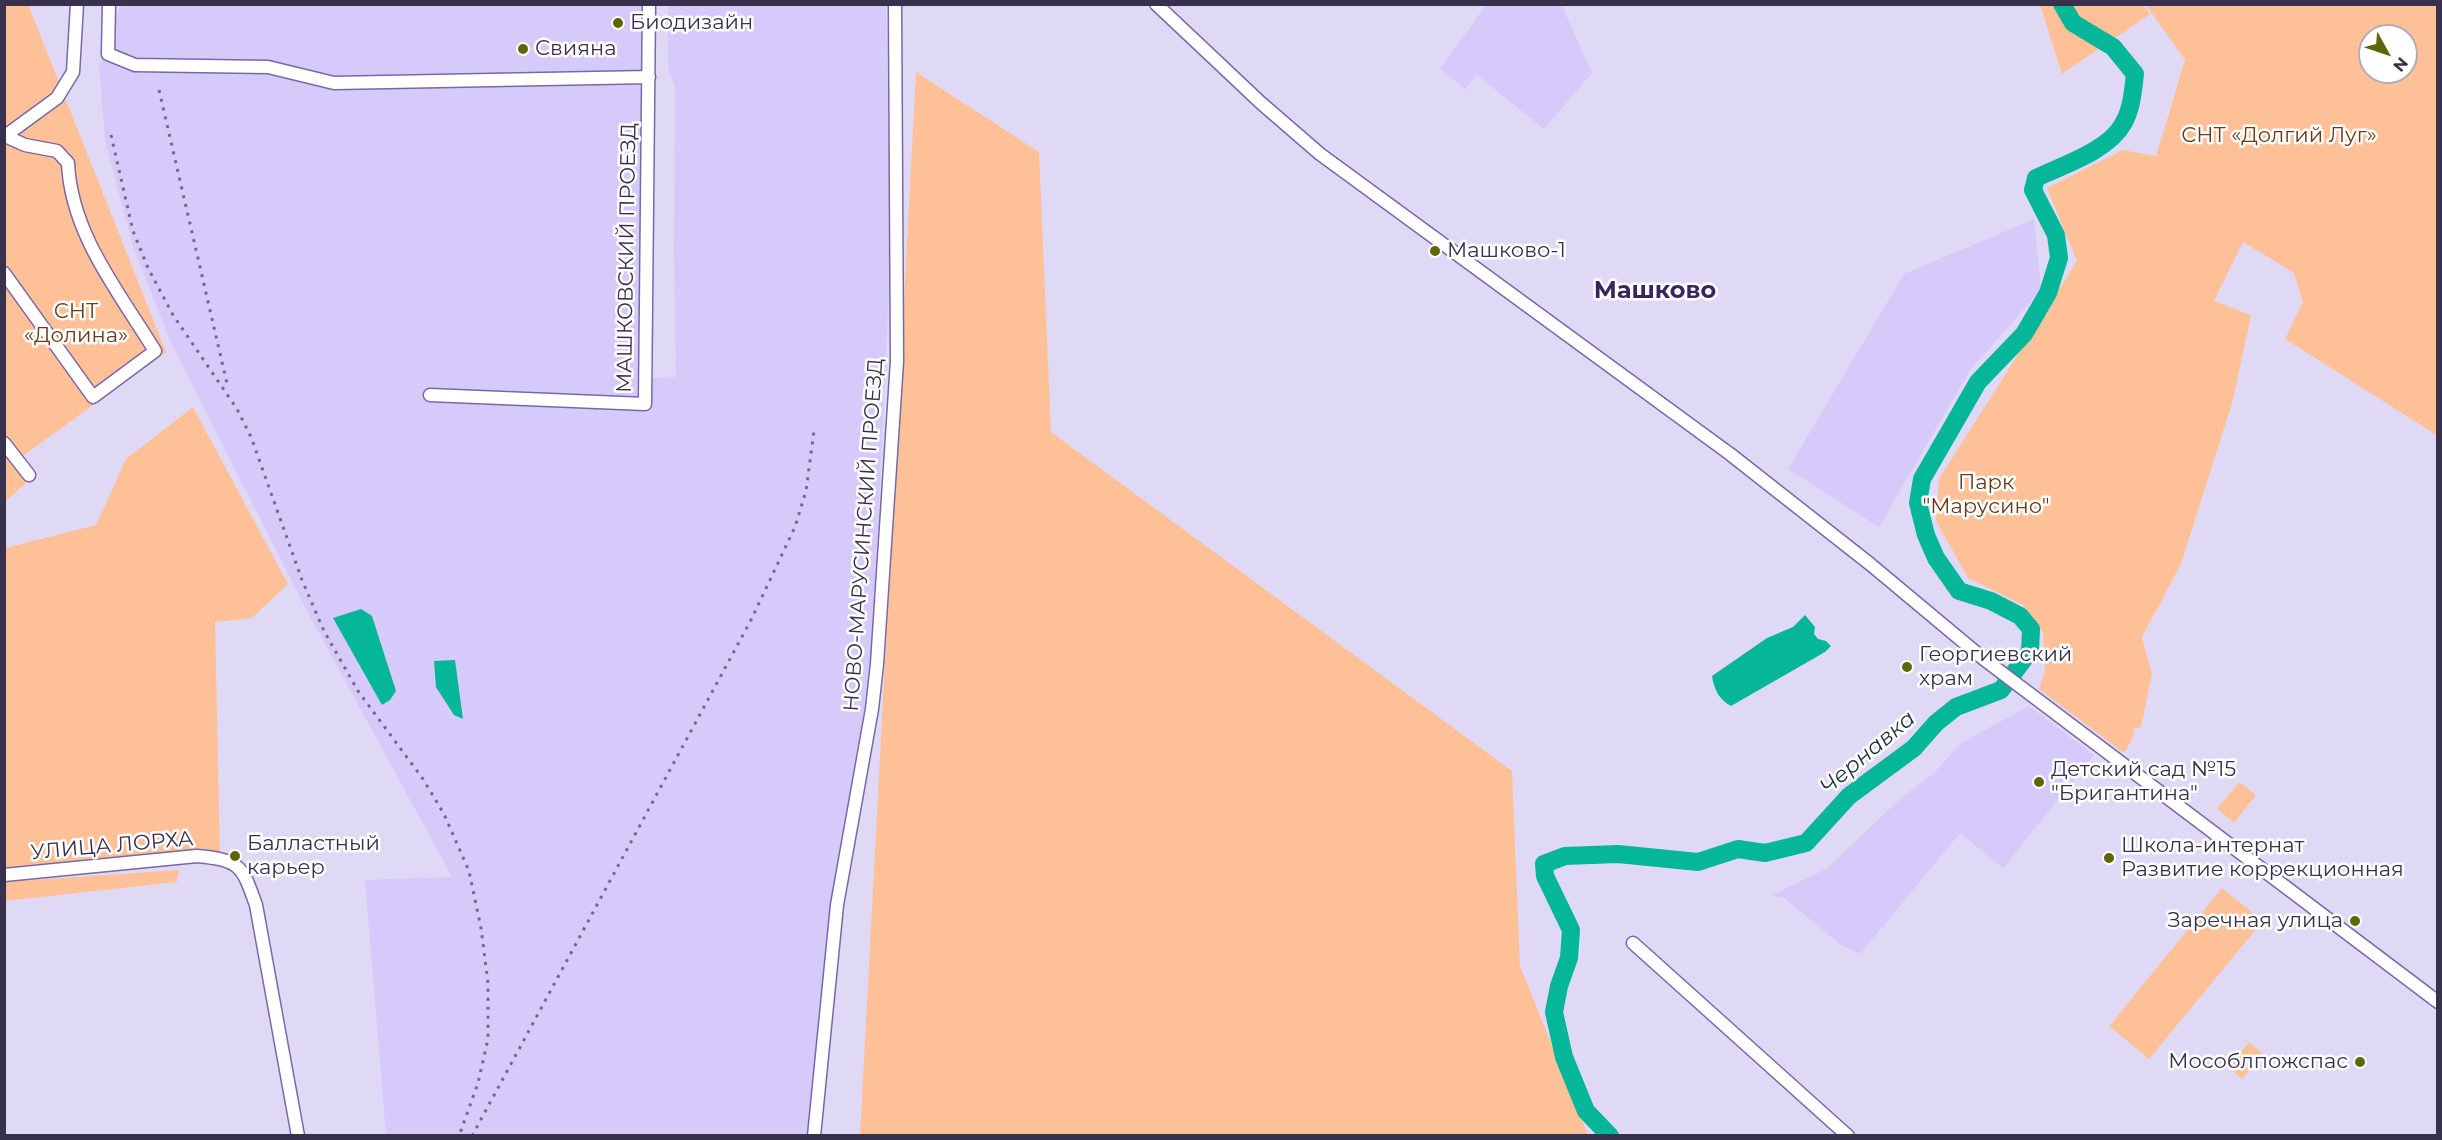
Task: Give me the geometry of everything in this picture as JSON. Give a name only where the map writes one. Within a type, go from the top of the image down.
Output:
[{"type":"street","points":[[4,273],[93,397],[155,351],[86,237],[69,188],[68,163],[57,152],[25,145],[5,136],[57,98],[73,72],[76,4]]},
{"type":"street","points":[[109,4],[108,54],[135,65],[268,67],[334,83],[649,77]]},
{"type":"street","name":"МАШКОВСКИЙ ПРОЕЗД","points":[[430,394],[645,404],[649,4]]},
{"type":"street","name":"НОВО-МАРУСИНСКИЙ ПРОЕЗД","points":[[814,1136],[837,905],[872,709],[877,664],[897,362],[896,4]]},
{"type":"street","points":[[1156,4],[1275,116],[1320,154],[1739,460],[1870,564],[1985,660],[2109,756],[2438,1002]]},
{"type":"street","points":[[4,443],[29,475]]},
{"type":"street","name":"УЛИЦА ЛОРХА","points":[[4,875],[197,856],[224,858],[244,873],[256,905],[298,1136]]},
{"type":"street","points":[[1633,942],[1848,1136]]},
{"type":"shaded area","points":[[1561,4],[1592,73],[1544,129],[1477,75],[1465,89],[1440,69],[1486,5]]},
{"type":"shaded area","points":[[121,5],[644,5],[647,378],[676,377],[675,88],[668,67],[668,5],[886,5],[891,246],[872,663],[831,906],[810,1135],[386,1135],[365,880],[452,877],[308,613],[171,343],[132,243],[105,140],[99,66]]},
{"type":"shaded area","points":[[2034,219],[2041,290],[1970,370],[1879,527],[1788,469],[1904,274]]},
{"type":"shaded area","points":[[361,609],[372,616],[396,691],[390,700],[382,705],[333,618]]},
{"type":"shaded area","points":[[1805,615],[1815,627],[1814,634],[1818,639],[1826,641],[1831,646],[1825,652],[1731,706],[1723,701],[1716,690],[1712,676],[1767,638],[1793,627]]},
{"type":"shaded area","points":[[455,660],[463,719],[454,715],[436,687],[434,661]]},
{"type":"shaded area","points":[[2029,706],[2094,755],[2003,868],[1960,833],[1860,954],[1841,945],[1784,898],[1770,896],[1826,869],[1901,798],[1934,773],[1961,743]]},
{"type":"green space","name":"СНТ «Долина»","points":[[28,4],[166,352],[12,464],[27,482],[5,502],[4,5]]},
{"type":"green space","points":[[2040,5],[2143,5],[2150,14],[2062,74]]},
{"type":"green space","name":"СНТ «Долгий Луг»","points":[[2146,5],[2437,5],[2438,436],[2285,339],[2303,302],[2294,273],[2243,242],[2214,301],[2251,315],[2233,400],[2181,564],[2142,637],[2152,674],[2141,727],[2133,729],[2134,736],[2124,753],[2039,689],[2045,671],[2043,632],[2023,605],[1968,578],[1936,521],[1939,479],[2077,261],[2047,188],[2123,150],[2156,156],[2185,60]]},
{"type":"green space","points":[[916,72],[1039,152],[1051,432],[1512,771],[1520,966],[1588,1135],[860,1136]]},
{"type":"green space","points":[[193,407],[288,584],[252,618],[215,622],[220,852],[5,870],[5,548],[96,525],[126,459]]},
{"type":"green space","points":[[2239,782],[2256,795],[2234,823],[2217,809]]},
{"type":"green space","points":[[179,870],[177,882],[5,901],[5,882]]},
{"type":"green space","points":[[2222,888],[2263,921],[2149,1059],[2109,1026]]},
{"type":"green space","points":[[2249,1042],[2263,1054],[2242,1079],[2228,1067]]},
{"type":"waterway","name":"Чернавка","points":[[1610,1136],[1586,1111],[1564,1057],[1554,1012],[1559,986],[1569,958],[1571,930],[1545,876],[1544,864],[1565,856],[1618,854],[1698,862],[1738,849],[1765,853],[1806,843],[1849,796],[1914,748],[1936,723],[1956,707],[2001,690],[2030,651],[2031,629],[2020,616],[1991,601],[1959,591],[1936,558],[1926,535],[1918,503],[1922,479],[1978,382],[2024,334],[2048,293],[2059,258],[2056,235],[2033,190],[2036,178],[2096,150],[2107,142],[2123,124],[2130,106],[2135,74],[2113,47],[2073,23],[2062,4]]},
{"type":"railway","points":[[159,90],[228,388]]},
{"type":"railway","points":[[111,135],[133,231],[148,268],[173,315],[237,409],[251,437],[302,580],[324,631],[358,691],[423,779],[444,814],[469,871],[481,928],[488,983],[488,1039],[478,1083],[459,1136]]},
{"type":"railway","points":[[472,1136],[751,620],[795,527],[806,491],[814,431]]},
{"type":"place","name":"Биодизайн","points":[[618,23]]},
{"type":"place","name":"Свияна","points":[[523,49]]},
{"type":"place","name":"Машково-1","points":[[1435,251]]},
{"type":"place","name":"Георгиевский храм","points":[[1907,667]]},
{"type":"place","name":"Детский сад №15 \"Бригантина\"","points":[[2039,782]]},
{"type":"place","name":"Балластный карьер","points":[[235,856]]},
{"type":"place","name":"Школа-интернат Развитие коррекционная","points":[[2109,858]]},
{"type":"place","name":"Заречная улица","points":[[2355,921]]},
{"type":"place","name":"Мособлпожспас","points":[[2360,1062]]},
{"type":"district","name":"Машково","points":[[1655,291]]},
{"type":"park label","name":"Парк \"Марусино\"","points":[[1986,495]]}]
